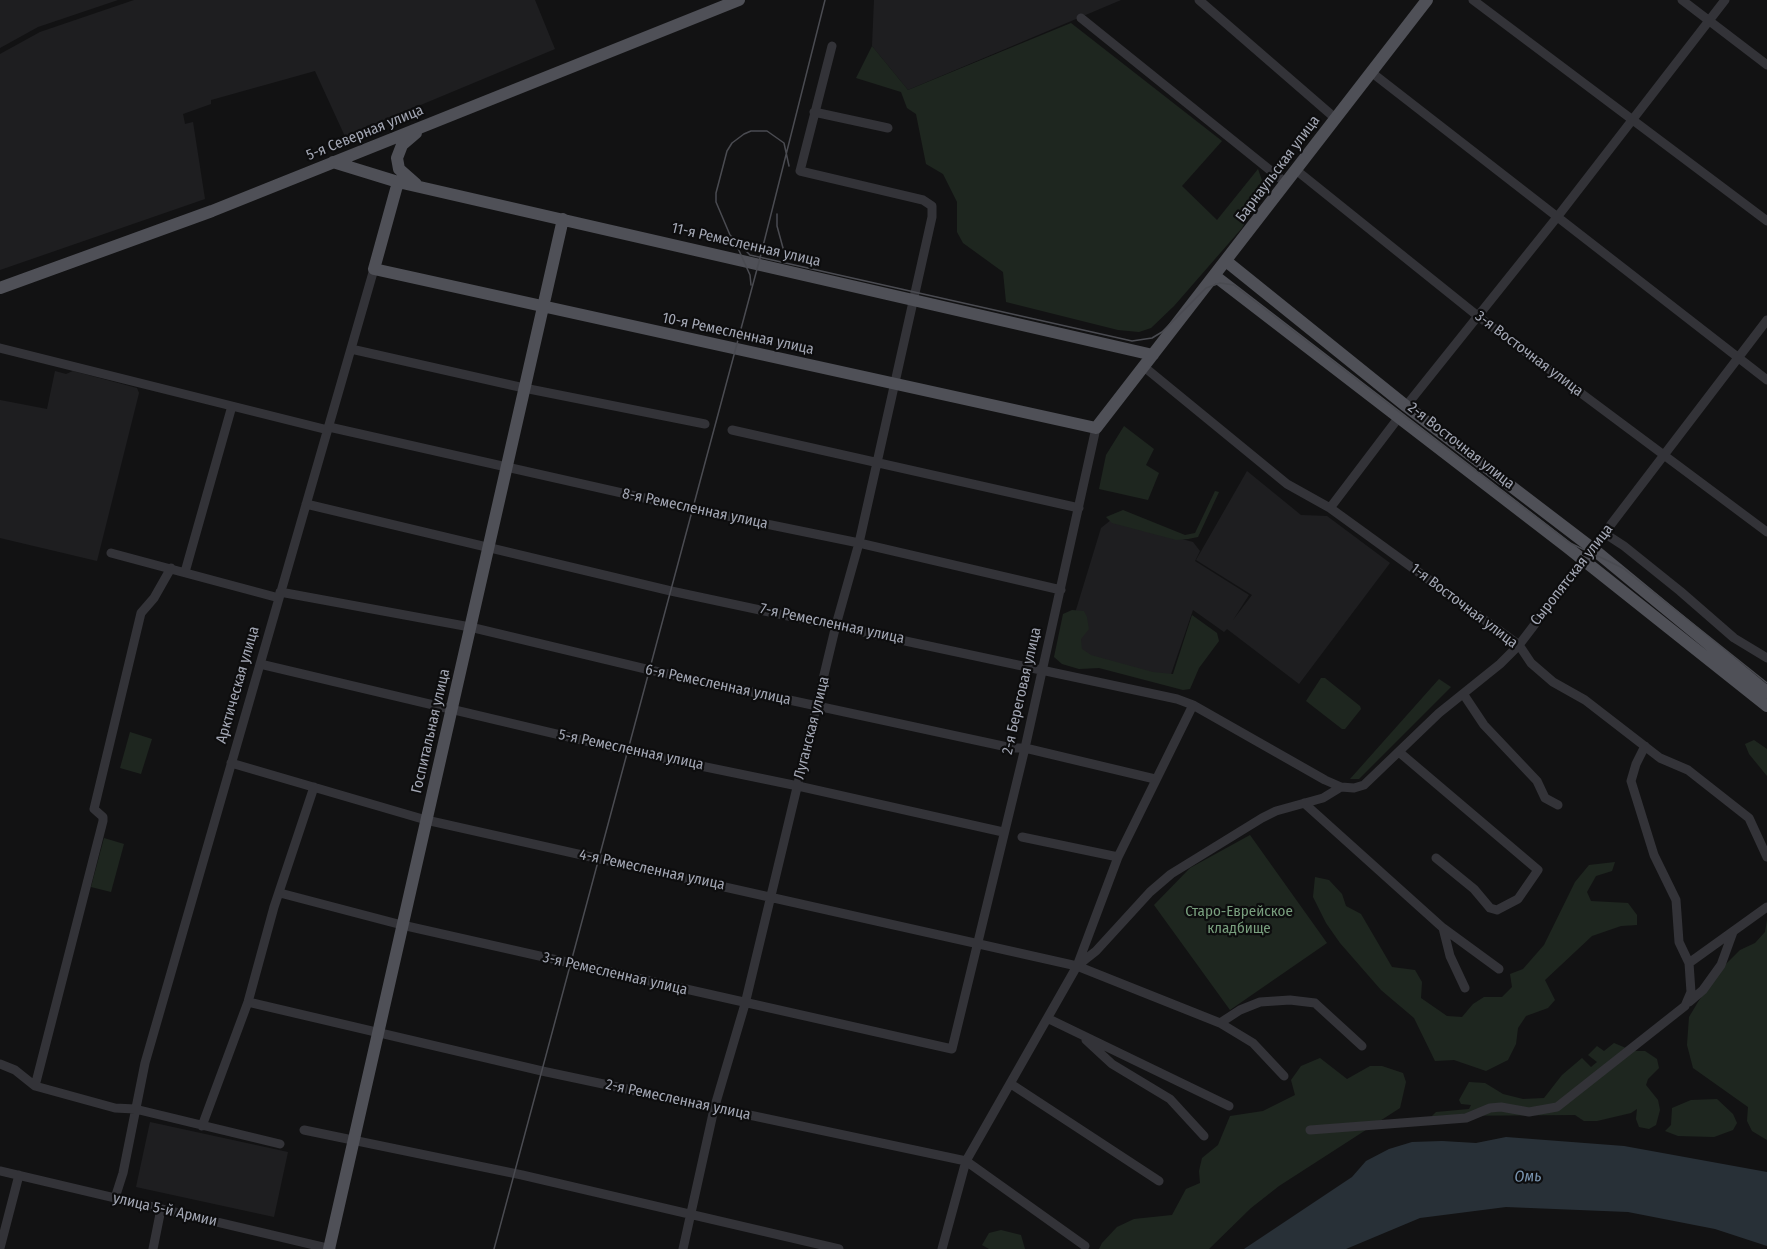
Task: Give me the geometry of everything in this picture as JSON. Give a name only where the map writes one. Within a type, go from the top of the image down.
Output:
[{"type":"main road","name":"5-я Северная улица","points":[[0,288],[212,211],[739,0]]},
{"type":"main road","name":"Барнаульская улица","points":[[1153,355],[1427,0]]},
{"type":"main road","points":[[422,188],[399,169],[397,158],[402,145],[428,124]]},
{"type":"main road","name":"11-я Ремесленная улица","points":[[333,162],[422,188],[1153,355]]},
{"type":"main road","name":"Арктическая улица","points":[[374,269],[398,182]]},
{"type":"main road","name":"Госпитальная улица","points":[[330,1249],[563,219]]},
{"type":"main road","name":"2-я Восточная улица","points":[[1226,261],[1406,406],[1592,549],[1690,639]]},
{"type":"main road","name":"10-я Ремесленная улица","points":[[374,269],[1096,428]]},
{"type":"main road","name":"2-я Восточная улица","points":[[1215,276],[1583,560],[1690,639]]},
{"type":"main road","name":"2-я Береговая улица","points":[[1096,428],[1153,355]]},
{"type":"main road","points":[[1690,639],[1767,692]]},
{"type":"main road","points":[[1690,639],[1767,706]]},
{"type":"street","points":[[1199,0],[1335,118]]},
{"type":"street","points":[[1473,0],[1767,221]]},
{"type":"street","points":[[1682,0],[1767,65]]},
{"type":"street","points":[[1406,406],[1479,317],[1725,0]]},
{"type":"street","points":[[1080,18],[1286,183]]},
{"type":"street","points":[[832,46],[814,112],[888,128]]},
{"type":"street","points":[[1371,72],[1767,380]]},
{"type":"street","name":"Луганская улица","points":[[683,1249],[714,1108],[745,1004],[818,707],[836,624],[859,543],[932,217],[932,206],[923,200],[800,171],[814,112]]},
{"type":"street","name":"3-я Восточная улица","points":[[1296,170],[1479,317],[1767,532]]},
{"type":"street","name":"Арктическая улица","points":[[115,1198],[123,1173],[146,1063],[374,269]]},
{"type":"street","name":"Сыропятская улица","points":[[1077,966],[1096,951],[1143,898],[1171,874],[1262,818],[1323,798],[1341,788],[1364,785],[1440,713],[1500,664],[1518,645],[1767,320]]},
{"type":"street","name":"8-я Ремесленная улица","points":[[0,348],[328,428],[859,543],[1060,590]]},
{"type":"street","points":[[351,349],[524,388],[705,424]]},
{"type":"street","name":"1-я Восточная улица","points":[[1143,366],[1287,484],[1330,508],[1518,645],[1531,663],[1553,682],[1585,700],[1660,758],[1688,770],[1749,818],[1767,857]]},
{"type":"street","points":[[185,572],[232,406]]},
{"type":"street","points":[[1330,508],[1399,417]]},
{"type":"street","name":"2-я Береговая улица","points":[[952,1049],[1025,748],[1096,428]]},
{"type":"street","points":[[732,430],[1079,508]]},
{"type":"street","name":"7-я Ремесленная улица","points":[[306,504],[671,591],[836,624],[1177,699],[1193,705],[1341,788]]},
{"type":"street","points":[[1604,534],[1624,546],[1734,638],[1767,658]]},
{"type":"street","name":"6-я Ремесленная улица","points":[[111,553],[279,595],[470,627],[818,707],[1012,748],[1025,748],[1155,779]]},
{"type":"street","points":[[34,1086],[103,821],[103,817],[94,809],[141,613],[154,598],[171,568]]},
{"type":"street","name":"5-я Ремесленная улица","points":[[260,664],[628,751],[1003,832]]},
{"type":"street","points":[[1464,695],[1484,725],[1537,781],[1545,798],[1558,805]]},
{"type":"street","points":[[942,1249],[966,1161],[1049,1019],[1077,966],[1118,856],[1193,705]]},
{"type":"street","points":[[1645,746],[1631,781],[1653,855],[1676,900],[1678,942],[1689,963],[1691,992],[1685,1006]]},
{"type":"street","points":[[1399,753],[1538,870],[1518,899],[1497,910],[1490,908],[1474,889],[1436,858]]},
{"type":"street","name":"4-я Ремесленная улица","points":[[231,763],[426,820],[1077,966],[1220,1023],[1253,1043],[1284,1076]]},
{"type":"street","points":[[201,1126],[248,1002],[314,788]]},
{"type":"street","points":[[1304,803],[1443,928],[1500,969]]},
{"type":"street","points":[[1022,837],[1118,856]]},
{"type":"street","name":"3-я Ремесленная улица","points":[[280,893],[402,926],[952,1049]]},
{"type":"street","points":[[1689,963],[1767,907]]},
{"type":"street","points":[[1443,928],[1450,956],[1465,988]]},
{"type":"street","points":[[1310,1130],[1466,1118],[1490,1108],[1501,1107],[1529,1112],[1557,1107],[1703,990],[1721,965],[1733,932]]},
{"type":"street","points":[[1220,1023],[1239,1010],[1260,1002],[1290,1000],[1315,1003],[1362,1046]]},
{"type":"street","name":"2-я Ремесленная улица","points":[[248,1002],[378,1034],[966,1161],[1085,1246]]},
{"type":"street","points":[[1049,1019],[1229,1106]]},
{"type":"street","points":[[1079,1034],[1112,1064],[1170,1099],[1204,1136]]},
{"type":"street","points":[[0,1064],[15,1070],[34,1086],[115,1108],[135,1109],[280,1144]]},
{"type":"street","points":[[1011,1084],[1159,1181]]},
{"type":"street","points":[[304,1130],[522,1175],[839,1249]]},
{"type":"street","name":"улица 5-й Армии","points":[[0,1171],[330,1249]]},
{"type":"street","points":[[0,1248],[19,1175]]},
{"type":"street","points":[[153,1249],[161,1209]]},
{"type":"shaded area","points":[[0,0],[118,0],[38,27],[0,48]]},
{"type":"shaded area","points":[[134,0],[535,0],[555,49],[363,129],[366,136],[348,143],[315,71],[211,100],[211,104],[183,114],[185,124],[193,122],[205,199],[0,270],[0,54],[40,32]]},
{"type":"shaded area","points":[[874,0],[1121,0],[908,90],[872,46]]},
{"type":"shaded area","points":[[55,371],[66,374],[73,371],[137,388],[139,393],[97,561],[0,538],[0,400],[47,409]]},
{"type":"shaded area","points":[[1247,471],[1301,515],[1327,516],[1390,563],[1299,684],[1227,629],[1224,632],[1193,610],[1170,677],[1061,659],[1101,528],[1111,520],[1193,542],[1200,551],[1195,561],[1249,595],[1233,620],[1252,595],[1196,560]]},
{"type":"shaded area","points":[[150,1122],[288,1152],[274,1217],[136,1187]]},
{"type":"green space","points":[[1071,23],[1222,141],[1182,186],[1217,220],[1258,169],[1265,189],[1242,228],[1174,306],[1151,328],[1139,332],[1118,330],[1006,302],[1003,272],[963,243],[957,232],[957,202],[943,174],[926,164],[916,114],[907,108],[901,92],[856,78],[872,46],[908,90]]},
{"type":"green space","points":[[1124,426],[1154,449],[1146,465],[1159,473],[1148,500],[1099,489],[1106,455]]},
{"type":"green space","points":[[1215,491],[1219,492],[1198,537],[1176,540],[1112,523],[1106,517],[1123,510],[1185,535],[1195,533]]},
{"type":"green space","points":[[1072,610],[1084,611],[1087,617],[1089,629],[1081,639],[1082,649],[1091,655],[1153,672],[1173,674],[1192,615],[1217,633],[1219,641],[1199,668],[1190,689],[1183,690],[1099,668],[1079,669],[1062,664],[1054,657],[1063,614]]},
{"type":"green space","points":[[1321,678],[1325,678],[1360,706],[1361,709],[1345,729],[1306,701]]},
{"type":"green space","points":[[1439,679],[1451,687],[1359,779],[1350,779]]},
{"type":"green space","points":[[130,732],[152,739],[141,774],[120,768]]},
{"type":"green space","points":[[1754,740],[1767,749],[1767,776],[1749,754],[1745,744]]},
{"type":"green space","name":"Старо-Еврейское кладбище","points":[[1250,835],[1327,943],[1230,1010],[1154,905],[1190,868]]},
{"type":"green space","points":[[104,838],[124,844],[111,892],[91,887]]},
{"type":"green space","points":[[1615,862],[1612,871],[1596,876],[1587,892],[1591,901],[1628,903],[1637,915],[1637,925],[1621,926],[1592,936],[1545,980],[1555,1000],[1548,1008],[1526,1016],[1518,1028],[1516,1044],[1508,1060],[1486,1071],[1454,1060],[1435,1061],[1414,1018],[1381,990],[1340,943],[1326,923],[1313,897],[1315,877],[1329,880],[1342,894],[1346,906],[1361,914],[1392,967],[1415,970],[1422,982],[1421,998],[1447,1016],[1462,1017],[1473,1004],[1484,997],[1502,997],[1512,987],[1510,974],[1523,969],[1544,945],[1575,882],[1589,865]]},
{"type":"green space","points":[[1767,920],[1767,1140],[1752,1131],[1747,1121],[1748,1107],[1693,1068],[1687,1045],[1689,1017],[1698,1002],[1720,970],[1740,950],[1755,943],[1765,932]]},
{"type":"green space","points":[[1614,1043],[1633,1051],[1645,1051],[1657,1059],[1659,1068],[1648,1079],[1646,1085],[1658,1100],[1660,1110],[1656,1125],[1649,1129],[1639,1127],[1636,1119],[1637,1109],[1631,1113],[1597,1121],[1584,1121],[1575,1115],[1432,1116],[1436,1112],[1469,1109],[1471,1105],[1461,1104],[1459,1100],[1469,1082],[1485,1083],[1503,1094],[1523,1099],[1544,1098],[1562,1075],[1582,1058],[1591,1067],[1597,1062],[1588,1055],[1597,1046],[1604,1051]]},
{"type":"green space","points":[[1320,1058],[1347,1079],[1370,1066],[1382,1066],[1403,1073],[1406,1082],[1400,1108],[1279,1186],[1251,1208],[1209,1249],[1099,1249],[1117,1227],[1134,1219],[1172,1215],[1186,1189],[1200,1183],[1199,1171],[1202,1158],[1218,1145],[1230,1116],[1263,1111],[1295,1095],[1291,1080],[1301,1066]]},
{"type":"green space","points":[[1717,1099],[1733,1114],[1737,1123],[1733,1130],[1714,1137],[1678,1136],[1665,1131],[1671,1125],[1672,1108],[1691,1100]]},
{"type":"green space","points":[[1001,1230],[1021,1235],[1025,1249],[989,1249],[982,1245],[989,1233]]},
{"type":"water","name":"Омь","points":[[1506,1137],[1624,1146],[1767,1172],[1767,1246],[1715,1229],[1628,1212],[1506,1207],[1420,1218],[1346,1249],[1244,1249],[1352,1177],[1366,1161],[1389,1149],[1412,1142],[1476,1143]]},
{"type":"tram line","points":[[494,1249],[760,258],[825,0]]},
{"type":"tram line","points":[[789,166],[784,143],[767,131],[751,131],[744,134],[732,143],[727,151],[716,193],[716,202],[730,235],[750,255],[1132,341],[1152,338],[1162,332],[1206,288],[1220,283],[1234,285],[1570,543],[1623,568],[1767,683]]},
{"type":"tram line","points":[[777,214],[777,226],[783,248],[794,260],[802,263]]},
{"type":"tram line","points":[[737,246],[750,275],[751,285]]}]
